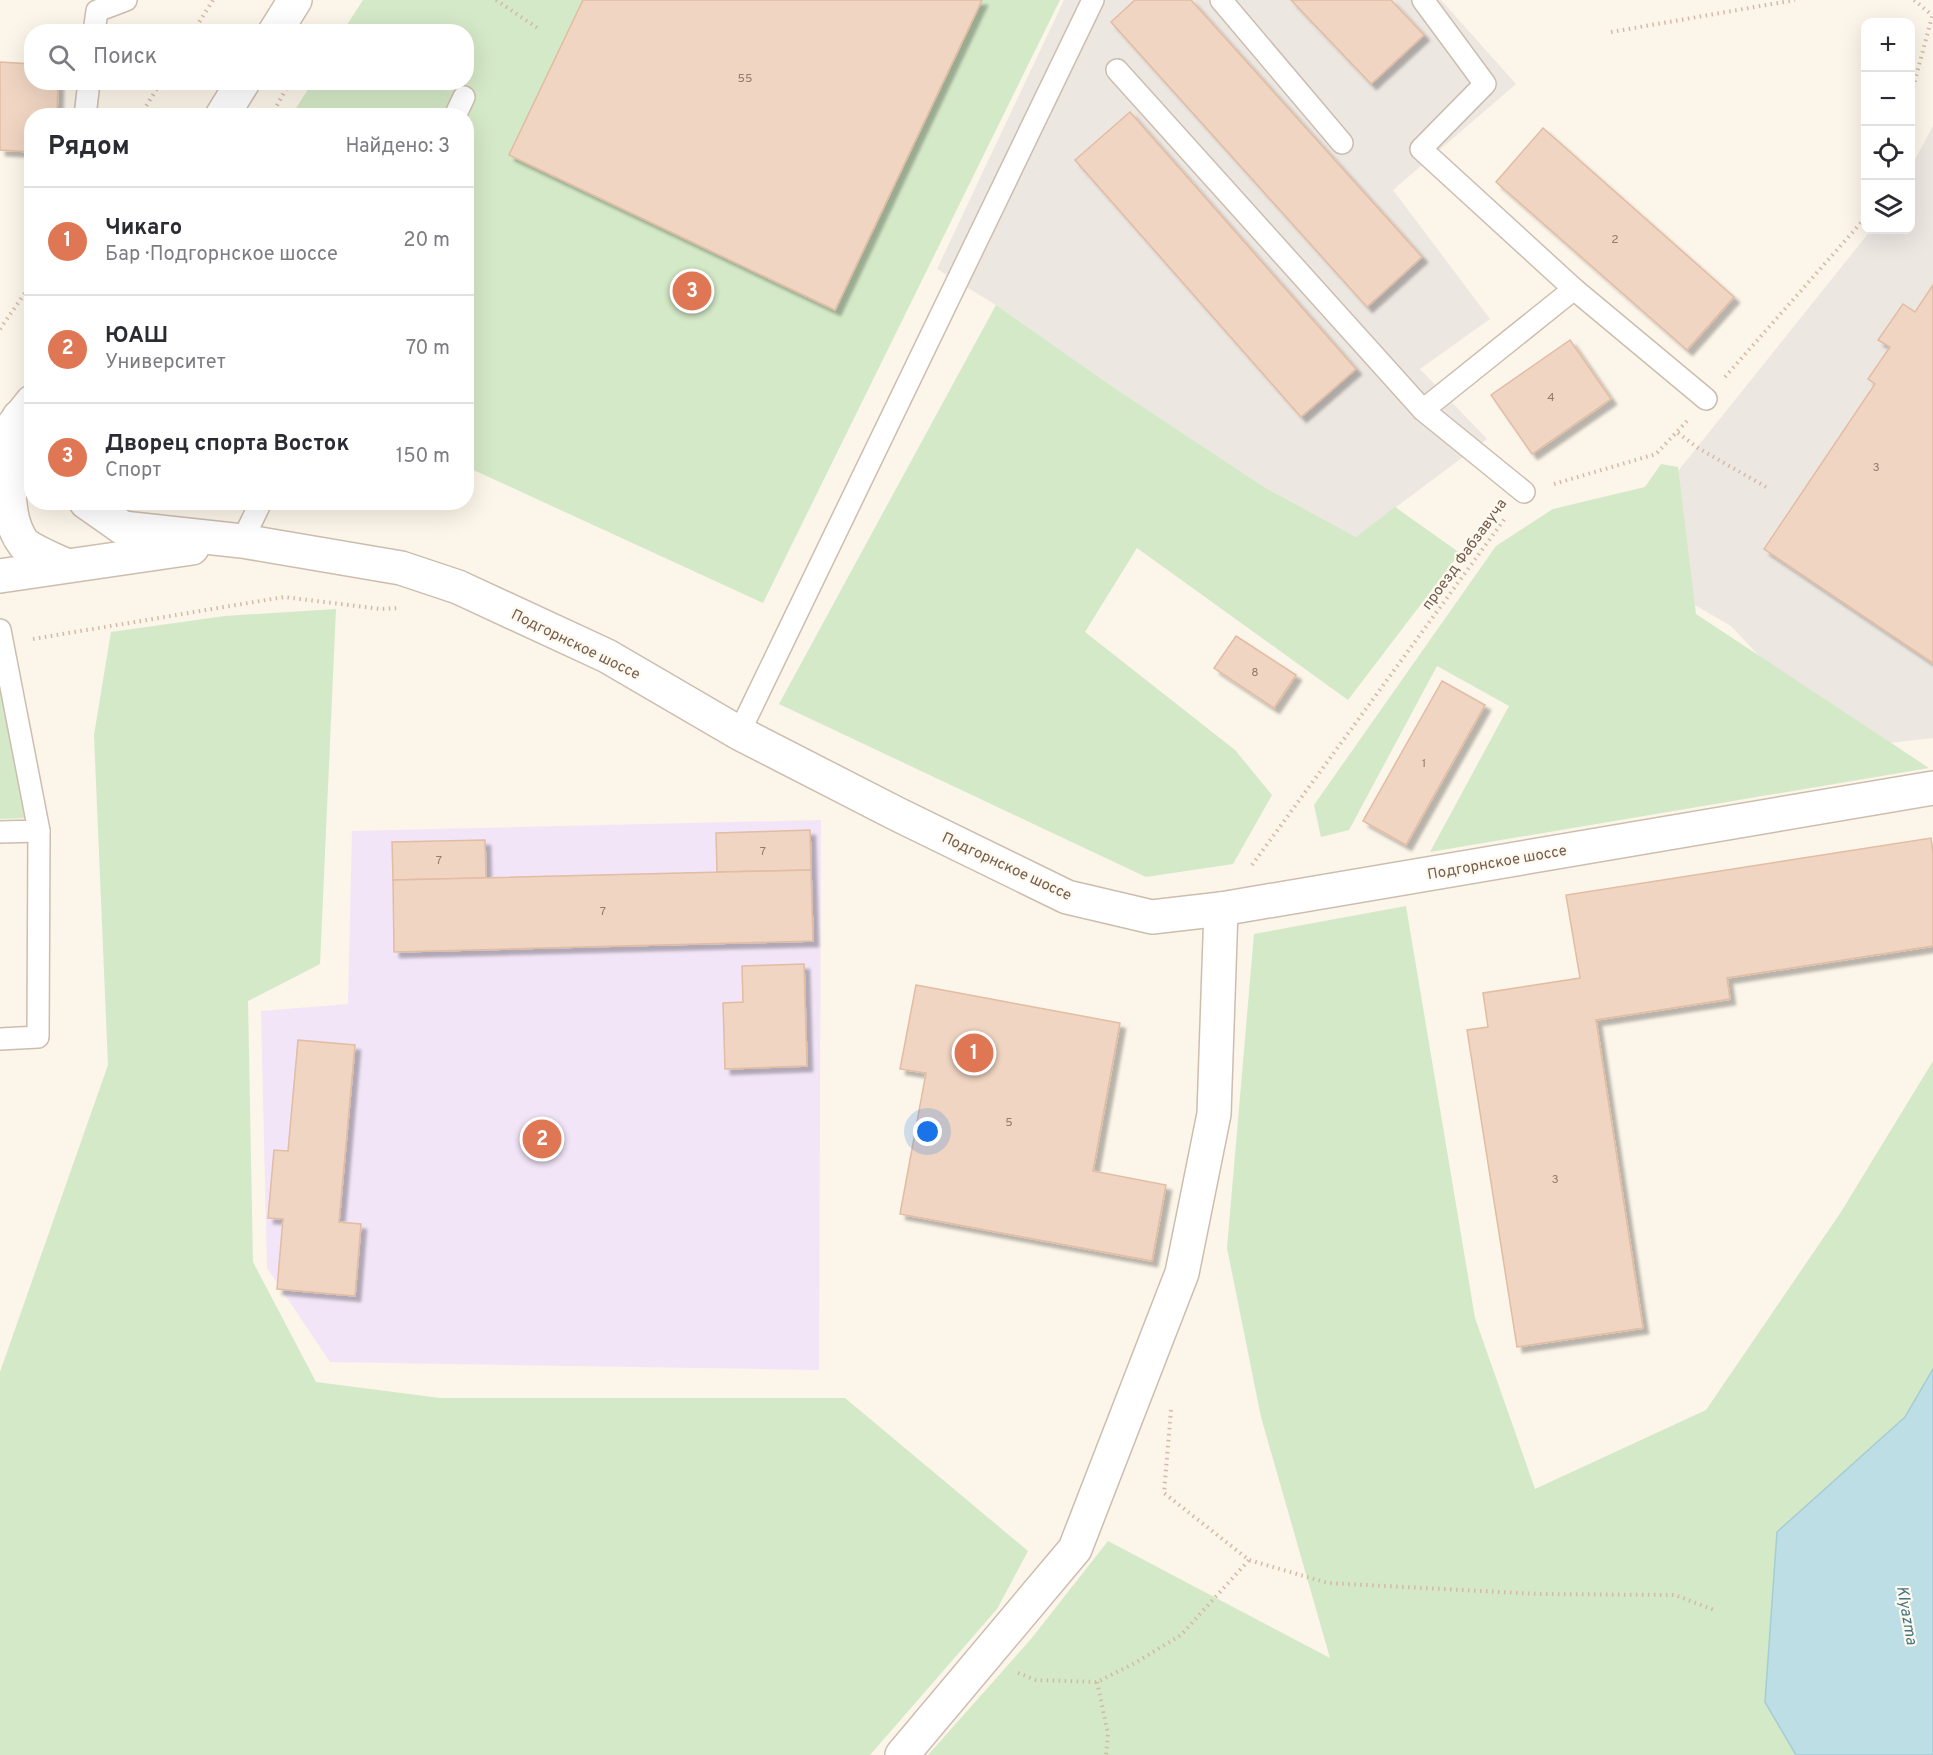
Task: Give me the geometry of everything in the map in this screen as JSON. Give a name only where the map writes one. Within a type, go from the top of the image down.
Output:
[{"type":"street","points":[[280,24],[295,0]]},
{"type":"street","points":[[227,108],[238,90]]},
{"type":"street","points":[[17,420],[4,483],[3,509],[13,531],[24,544],[65,565]]},
{"type":"street","points":[[97,510],[123,528],[242,541]]},
{"type":"street","points":[[0,576],[242,541]]},
{"type":"street","name":"Подгорнское шоссе","points":[[242,541],[401,568],[458,587],[607,656],[740,733],[897,814],[1066,897],[1152,917],[1221,909],[1933,788]]},
{"type":"street","points":[[902,1755],[1075,1549],[1182,1273],[1214,1114],[1221,909]]},
{"type":"lane","points":[[95,24],[97,11],[126,0]]},
{"type":"lane","points":[[740,733],[1093,0]]},
{"type":"lane","points":[[1221,0],[1342,143]]},
{"type":"lane","points":[[1423,0],[1485,84],[1421,148],[1574,289],[1706,399]]},
{"type":"lane","points":[[1117,70],[1423,410],[1524,492]]},
{"type":"lane","points":[[87,108],[88,90]]},
{"type":"lane","points":[[1423,410],[1574,289]]},
{"type":"lane","points":[[242,541],[257,510]]},
{"type":"lane","points":[[0,1039],[38,1037],[39,831],[2,637]]},
{"type":"lane","points":[[0,832],[39,831]]},
{"type":"path","points":[[198,24],[213,0]]},
{"type":"path","points":[[496,0],[539,29]]},
{"type":"path","points":[[1611,32],[1795,0]]},
{"type":"path","points":[[1914,0],[1932,14],[1915,83]]},
{"type":"path","points":[[145,108],[156,90]]},
{"type":"path","points":[[275,108],[286,90]]},
{"type":"path","name":"проезд Фабзавуча","points":[[1221,909],[1295,804],[1524,492],[1656,454],[1678,433],[1861,224]]},
{"type":"path","points":[[0,329],[24,294]]},
{"type":"path","points":[[1678,433],[1698,448],[1766,487]]},
{"type":"path","points":[[2,637],[284,597],[381,609],[399,608]]},
{"type":"path","points":[[1171,1400],[1164,1493],[1249,1560],[1328,1583],[1538,1594],[1676,1595],[1714,1610]]},
{"type":"path","points":[[982,1659],[1036,1680],[1097,1682],[1135,1663],[1181,1635],[1249,1560]]},
{"type":"path","points":[[1097,1682],[1108,1734],[1106,1755]]},
{"type":"shaded area","points":[[1064,0],[1441,0],[1516,84],[1393,190],[1490,319],[1420,369],[1487,439],[1356,537],[1264,487],[1116,389],[996,305],[937,269]]},
{"type":"shaded area","points":[[1933,126],[1933,738],[1846,748],[1731,626],[1610,556],[1868,234],[1915,234],[1915,160]]},
{"type":"shaded area","points":[[821,820],[819,1370],[330,1362],[267,1268],[261,1011],[348,1004],[352,831]]},
{"type":"green space","points":[[363,0],[1060,0],[763,603],[474,470],[474,108],[296,108],[308,90],[474,90],[474,24],[348,24]]},
{"type":"green space","points":[[996,305],[1116,389],[1264,487],[1356,537],[1395,507],[1460,553],[1348,700],[1137,548],[1085,632],[1235,750],[1272,795],[1233,864],[1146,877],[779,704]]},
{"type":"green space","points":[[1661,464],[1678,467],[1696,614],[1929,768],[1430,852],[1509,706],[1437,666],[1349,830],[1321,837],[1314,805],[1496,546],[1553,509],[1645,487]]},
{"type":"green space","points":[[336,609],[320,964],[248,1001],[253,1262],[316,1382],[440,1398],[845,1398],[1028,1551],[997,1609],[870,1755],[0,1755],[0,1372],[108,1065],[94,735],[111,632],[225,616]]},
{"type":"green space","points":[[0,676],[29,818],[0,819]]},
{"type":"green space","points":[[1406,906],[1475,1318],[1535,1489],[1706,1410],[1841,1212],[1933,1061],[1933,1369],[1905,1417],[1777,1532],[1765,1702],[1796,1755],[928,1755],[1031,1639],[1108,1541],[1330,1658],[1261,1417],[1227,1248],[1254,934]]},
{"type":"water","name":"Klyazma","points":[[1933,1369],[1933,1755],[1796,1755],[1765,1702],[1777,1532],[1905,1417]]},
{"type":"building","points":[[583,0],[982,0],[835,310],[509,155]]},
{"type":"building","points":[[1135,0],[1191,0],[1422,257],[1367,307],[1111,22]]},
{"type":"building","points":[[1291,0],[1391,0],[1424,35],[1371,84]]},
{"type":"building","points":[[0,62],[24,64],[24,90],[58,90],[57,108],[24,108],[24,152],[0,150]]},
{"type":"building","points":[[1130,112],[1356,369],[1301,417],[1075,160]]},
{"type":"building","points":[[1543,128],[1734,297],[1687,350],[1496,182]]},
{"type":"building","points":[[1933,285],[1933,663],[1764,549],[1875,384],[1868,379],[1890,347],[1878,340],[1903,304],[1915,312]]},
{"type":"building","points":[[1570,340],[1611,399],[1532,454],[1491,395]]},
{"type":"building","points":[[1236,636],[1296,675],[1274,708],[1214,668]]},
{"type":"building","points":[[1442,681],[1485,705],[1406,845],[1363,821]]},
{"type":"building","points":[[810,830],[811,870],[717,872],[716,833]]},
{"type":"building","points":[[1931,838],[1933,946],[1727,978],[1730,999],[1596,1020],[1643,1328],[1517,1347],[1467,1030],[1488,1027],[1483,993],[1580,978],[1566,895]]},
{"type":"building","points":[[485,840],[486,878],[393,880],[392,842]]},
{"type":"building","points":[[811,870],[813,941],[394,952],[393,880]]},
{"type":"building","points":[[804,964],[807,1066],[725,1069],[723,1003],[743,1002],[742,966]]},
{"type":"building","points":[[916,985],[1120,1023],[1093,1171],[1166,1185],[1152,1261],[900,1214],[926,1073],[900,1069]]},
{"type":"building","points":[[298,1040],[355,1045],[339,1222],[361,1224],[355,1296],[277,1289],[283,1219],[268,1218],[274,1150],[288,1151]]},
{"type":"place","name":"Дворец спорта Восток","points":[[692,291]]},
{"type":"place","name":"Чикаго","points":[[974,1053]]},
{"type":"place","name":"ЮАШ","points":[[542,1139]]}]
